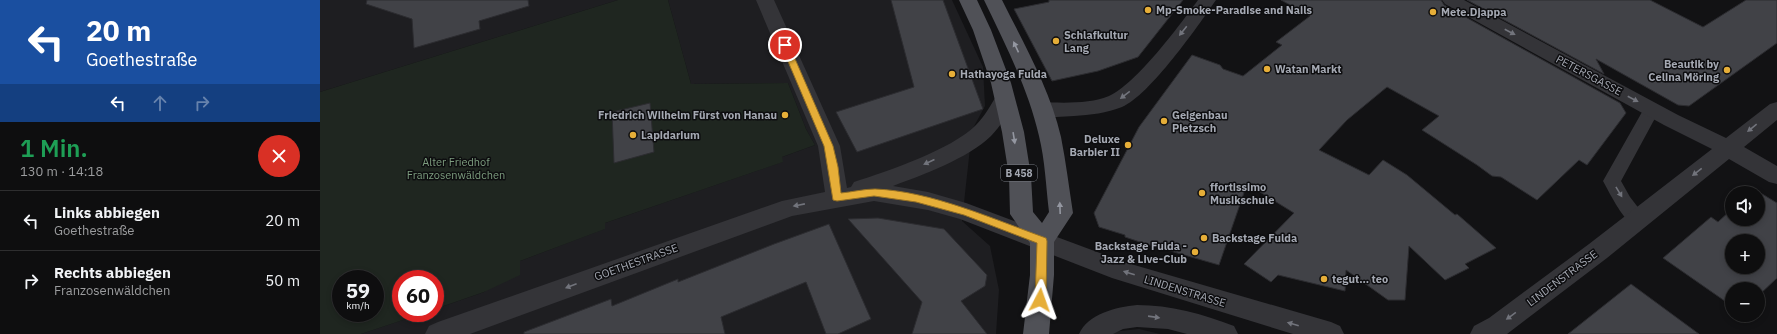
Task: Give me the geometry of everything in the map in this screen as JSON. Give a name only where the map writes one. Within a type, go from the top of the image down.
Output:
[{"type":"main road","name":"B 458","points":[[968,0],[994,61],[1001,83],[1013,132],[1020,176],[1022,214],[1042,241]]},
{"type":"main road","points":[[993,0],[1029,75],[1042,109],[1051,144],[1062,213],[1042,241],[1042,275],[1036,334]]},
{"type":"street","points":[[765,0],[829,146],[837,198]]},
{"type":"street","points":[[1042,109],[1065,111],[1116,102],[1140,84],[1207,0]]},
{"type":"street","name":"PETERSGASSE","points":[[1451,0],[1652,109],[1728,148],[1777,176]]},
{"type":"street","name":"GOETHESTRASSE","points":[[837,198],[902,174],[965,146],[986,128],[999,113],[1004,100]]},
{"type":"street","name":"LINDENSTRASSE","points":[[1483,334],[1513,315],[1638,219],[1777,109]]},
{"type":"street","name":"GOETHESTRASSE","points":[[438,334],[477,328],[623,266],[790,207],[874,192],[928,201],[966,212],[1042,241]]},
{"type":"street","name":"LINDENSTRASSE","points":[[1042,241],[1121,271],[1331,334]]},
{"type":"street","points":[[1092,334],[1110,322],[1130,316],[1145,316],[1199,326],[1226,334]]},
{"type":"lane","points":[[1638,219],[1624,202],[1612,181],[1652,109]]},
{"type":"shaded area","points":[[320,0],[618,0],[320,92]]},
{"type":"shaded area","points":[[668,0],[952,0],[983,67],[985,106],[972,130],[962,221],[990,246],[999,290],[996,334],[361,334],[397,322],[444,322],[444,306],[484,292],[520,261],[604,229],[605,223],[782,162],[782,157],[815,145],[806,129],[788,83],[691,84]]},
{"type":"shaded area","points":[[1139,329],[1160,334],[1108,334],[1111,332]]},
{"type":"green space","name":"Alter Friedhof Franzosenwäldchen","points":[[618,0],[668,0],[691,84],[788,83],[806,129],[815,145],[782,157],[783,162],[605,223],[605,229],[520,261],[520,275],[484,292],[444,306],[444,270],[392,270],[392,322],[397,322],[361,334],[320,334],[320,92]]},
{"type":"building","points":[[367,0],[528,0],[529,6],[479,21],[480,29],[414,48],[412,19],[366,4]]},
{"type":"building","points":[[891,0],[943,0],[983,109],[857,152],[836,112],[914,87]]},
{"type":"building","points":[[1049,0],[1183,0],[1138,57],[1098,71],[1052,81],[1014,9],[1049,2]]},
{"type":"building","points":[[1281,0],[1441,0],[1444,5],[1620,103],[1626,113],[1587,165],[1579,160],[1537,200],[1501,177],[1492,176],[1422,130],[1439,116],[1387,87],[1347,120],[1319,150],[1369,175],[1383,160],[1407,175],[1455,215],[1457,214],[1496,248],[1465,264],[1469,268],[1445,280],[1409,246],[1405,300],[1388,300],[1346,270],[1345,291],[1278,275],[1271,282],[1244,264],[1294,213],[1247,184],[1219,265],[1146,244],[1125,237],[1125,235],[1099,227],[1094,213],[1139,127],[1192,55],[1220,65],[1223,69],[1243,76],[1282,45],[1276,42],[1310,16]]},
{"type":"building","points":[[1467,0],[1650,0],[1703,27],[1746,0],[1777,0],[1777,43],[1689,106],[1678,105],[1596,59],[1604,74]]},
{"type":"building","name":"Lapidarium","points":[[650,103],[654,152],[614,163],[612,112]]},
{"type":"building","points":[[1765,196],[1777,203],[1777,278],[1765,289],[1765,282],[1725,282],[1725,301],[1663,258],[1711,217],[1718,222],[1725,216],[1725,226],[1765,226]]},
{"type":"building","points":[[878,218],[944,229],[987,275],[985,286],[961,301],[987,334],[912,334],[922,302],[848,219]]},
{"type":"building","points":[[829,224],[871,319],[838,334],[826,334],[806,282],[721,317],[725,334],[524,334],[524,332],[611,299],[612,306],[678,279],[678,282]]},
{"type":"building","points":[[1631,284],[1699,334],[1568,334]]},
{"type":"place","name":"Mp-Smoke-Paradise and Nails","points":[[1148,10]]},
{"type":"place","name":"Mete.Djappa","points":[[1433,12]]},
{"type":"place","name":"Schlafkultur Lang","points":[[1056,41]]},
{"type":"place","name":"Watan Markt","points":[[1267,69]]},
{"type":"place","name":"Beautik by Celina Möring","points":[[1727,70]]},
{"type":"place","name":"Hathayoga Fulda","points":[[952,74]]},
{"type":"place","name":"Friedrich Wilhelm Fürst von Hanau","points":[[785,115]]},
{"type":"place","name":"Geigenbau Pietzsch","points":[[1164,121]]},
{"type":"place","name":"Lapidarium","points":[[633,135]]},
{"type":"place","name":"Deluxe Barbier II","points":[[1128,145]]},
{"type":"place","name":"ffortissimo Musikschule","points":[[1202,193]]},
{"type":"place","name":"Backstage Fulda","points":[[1204,238]]},
{"type":"place","name":"Backstage Fulda - Jazz & Live-Club","points":[[1195,252]]},
{"type":"place","name":"tegut… teo","points":[[1324,279]]},
{"type":"route","points":[[785,45],[829,146],[837,198],[874,192],[916,198],[966,212],[1042,241],[1040,300]]}]
